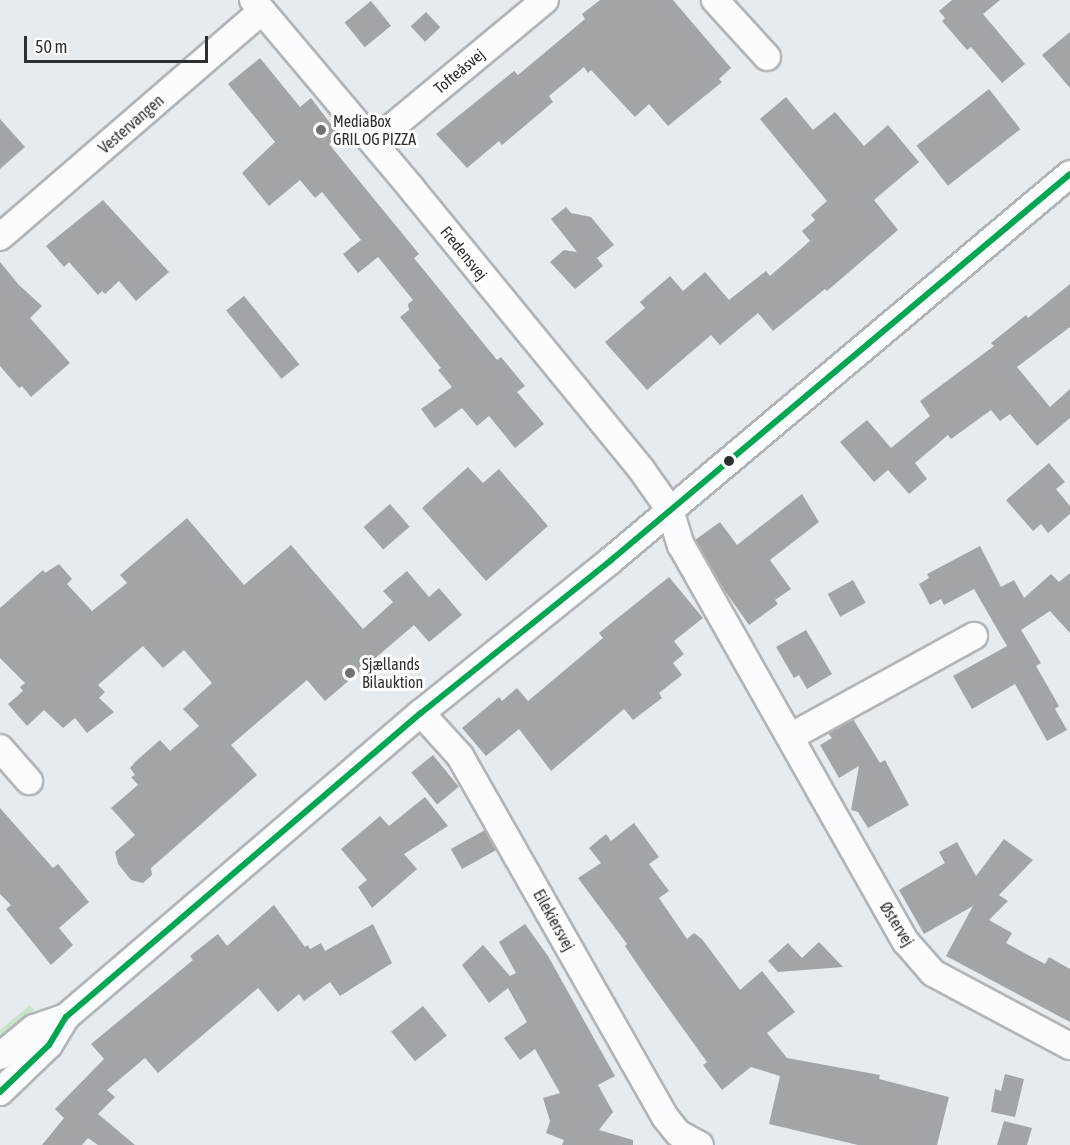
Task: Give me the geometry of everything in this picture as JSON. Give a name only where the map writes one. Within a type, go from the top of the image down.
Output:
[{"type":"street","name":"Tofteåsvej","points":[[374,142],[545,0]]},
{"type":"street","points":[[715,0],[766,57]]},
{"type":"street","name":"Fredensvej","points":[[258,5],[374,142],[641,469],[670,510]]},
{"type":"street","name":"Vestervangen","points":[[0,237],[258,5]]},
{"type":"street","points":[[0,1092],[49,1045],[66,1017],[421,713],[670,510],[1070,174]]},
{"type":"street","name":"Østervej","points":[[670,510],[681,545],[906,942],[933,972],[1070,1046]]},
{"type":"street","points":[[790,737],[974,636]]},
{"type":"street","name":"Eilekiersvej","points":[[421,713],[460,756],[665,1117],[682,1141]]},
{"type":"street","points":[[0,748],[29,781]]},
{"type":"street","points":[[0,1056],[34,1028],[66,1017]]},
{"type":"green space","points":[[30,1005],[34,1010],[0,1038],[0,1030]]},
{"type":"building","points":[[600,0],[673,0],[731,68],[719,79],[722,82],[668,126],[649,104],[635,117],[591,70],[588,73],[584,67],[549,96],[553,102],[502,145],[499,141],[467,168],[436,134],[514,71],[518,75],[585,19],[582,14]]},
{"type":"building","points":[[952,0],[1000,0],[983,14],[1025,64],[1002,83],[971,47],[967,50],[942,21],[945,18],[939,11]]},
{"type":"building","points":[[371,1],[391,26],[365,47],[345,22]]},
{"type":"building","points":[[426,12],[440,27],[425,42],[411,26]]},
{"type":"building","points":[[1070,32],[1070,88],[1042,55]]},
{"type":"building","points":[[260,58],[300,107],[311,98],[340,136],[329,144],[419,254],[414,258],[497,360],[501,357],[525,386],[517,392],[544,424],[515,448],[489,416],[477,426],[462,408],[435,428],[421,409],[452,387],[438,370],[441,368],[400,317],[409,310],[408,304],[413,300],[378,257],[358,273],[343,254],[361,240],[322,192],[315,198],[300,180],[269,206],[242,173],[275,142],[228,84]]},
{"type":"building","points":[[989,89],[1020,129],[948,186],[917,146]]},
{"type":"building","points":[[786,97],[813,130],[835,112],[864,146],[888,125],[919,162],[874,200],[898,230],[827,291],[825,289],[773,331],[758,313],[720,345],[711,335],[647,390],[605,342],[645,308],[640,302],[670,276],[683,291],[705,272],[729,300],[766,271],[770,276],[810,241],[802,231],[815,220],[811,215],[827,201],[760,119]]},
{"type":"building","points":[[0,119],[25,147],[0,169]]},
{"type":"building","points":[[103,200],[169,272],[136,301],[119,281],[105,294],[102,291],[98,295],[69,262],[64,267],[46,246]]},
{"type":"building","points":[[566,207],[571,213],[591,217],[614,245],[597,258],[603,266],[575,289],[550,262],[564,250],[577,252],[551,219]]},
{"type":"building","points":[[0,262],[19,285],[42,306],[30,318],[70,363],[31,397],[22,386],[19,388],[0,366]]},
{"type":"building","points":[[1070,284],[1070,327],[1017,367],[1050,407],[1070,389],[1070,418],[1037,446],[1010,414],[1000,421],[991,410],[951,439],[948,435],[915,463],[927,479],[909,494],[888,470],[874,482],[840,442],[867,420],[891,448],[930,416],[920,401],[994,346],[991,343],[1026,315],[1028,318]]},
{"type":"building","points":[[244,296],[299,364],[282,379],[226,310]]},
{"type":"building","points":[[1049,463],[1065,482],[1056,489],[1070,506],[1070,514],[1048,533],[1041,524],[1033,531],[1006,500]]},
{"type":"building","points":[[468,467],[483,483],[499,469],[548,526],[486,581],[422,508]]},
{"type":"building","points":[[802,494],[819,522],[770,560],[791,589],[775,600],[778,604],[749,625],[720,584],[695,540],[720,522],[737,545]]},
{"type":"building","points":[[390,504],[410,527],[383,550],[364,527]]},
{"type":"building","points":[[187,518],[244,585],[291,545],[363,629],[393,602],[383,591],[407,571],[429,597],[439,588],[462,615],[429,642],[414,625],[325,701],[307,680],[231,745],[257,775],[151,868],[152,875],[143,883],[131,880],[118,864],[115,852],[135,835],[111,808],[138,785],[131,777],[135,775],[130,768],[136,761],[160,740],[170,751],[199,726],[183,709],[212,683],[184,650],[163,668],[143,646],[98,685],[105,692],[99,698],[114,712],[87,733],[75,718],[63,728],[44,710],[27,726],[8,704],[23,691],[20,687],[25,683],[0,658],[0,608],[43,570],[45,573],[59,564],[72,579],[67,584],[92,611],[127,583],[120,575]]},
{"type":"building","points":[[980,546],[1001,587],[1014,580],[1024,598],[1051,574],[1059,582],[1070,573],[1070,633],[1050,611],[1021,630],[1041,663],[1036,666],[1059,706],[1055,709],[1067,730],[1047,741],[1015,684],[972,709],[953,676],[1007,646],[974,589],[944,605],[941,599],[930,605],[919,584],[929,578],[927,574]]},
{"type":"building","points":[[669,577],[703,618],[674,641],[684,654],[673,663],[682,675],[659,693],[662,698],[633,720],[624,709],[551,771],[519,729],[486,756],[462,728],[499,697],[502,701],[517,688],[528,701],[603,638],[599,633]]},
{"type":"building","points":[[853,580],[866,603],[840,617],[828,594]]},
{"type":"building","points":[[806,630],[832,674],[807,689],[799,675],[794,678],[776,647]]},
{"type":"building","points":[[853,719],[880,763],[885,760],[909,805],[868,828],[858,812],[851,810],[859,766],[839,778],[820,745],[832,738],[828,733]]},
{"type":"building","points":[[433,755],[459,787],[437,804],[411,773]]},
{"type":"building","points":[[425,797],[448,826],[404,854],[417,869],[372,908],[358,887],[367,880],[341,849],[380,816],[389,826]]},
{"type":"building","points":[[0,808],[53,868],[58,864],[89,902],[59,928],[73,945],[51,965],[6,909],[11,905],[0,894]]},
{"type":"building","points":[[634,823],[659,857],[649,864],[669,891],[659,898],[687,939],[694,933],[702,939],[740,990],[762,971],[795,1012],[767,1033],[787,1058],[880,1075],[879,1079],[949,1097],[937,1145],[858,1145],[769,1124],[780,1076],[751,1067],[722,1090],[703,1065],[707,1062],[625,946],[627,944],[578,878],[601,863],[589,848],[606,834],[611,841]]},
{"type":"building","points":[[485,830],[496,850],[462,869],[451,849]]},
{"type":"building","points":[[1004,839],[1033,860],[999,895],[1008,901],[989,920],[1012,933],[1006,943],[1045,964],[1049,957],[1070,969],[1070,1022],[946,956],[973,906],[924,934],[899,890],[945,863],[939,852],[957,842],[976,876]]},
{"type":"building","points":[[274,905],[305,947],[308,945],[310,949],[321,943],[325,951],[373,924],[392,963],[340,996],[330,982],[304,1001],[299,994],[278,1012],[258,988],[158,1073],[145,1058],[107,1090],[115,1097],[98,1114],[135,1145],[98,1145],[88,1138],[82,1145],[42,1145],[64,1118],[55,1109],[104,1059],[91,1044],[193,960],[190,956],[218,934],[227,946]]},
{"type":"building","points":[[525,924],[548,956],[615,1076],[598,1085],[613,1112],[599,1130],[633,1140],[633,1145],[562,1145],[564,1140],[546,1133],[550,1121],[543,1098],[560,1093],[535,1049],[520,1060],[504,1038],[527,1022],[508,988],[489,1003],[462,965],[483,945],[510,976],[516,973],[499,942]]},
{"type":"building","points":[[819,942],[843,967],[778,972],[768,961],[788,943],[802,958]]},
{"type":"building","points":[[423,1006],[447,1036],[415,1061],[391,1032]]},
{"type":"building","points":[[1005,1074],[1024,1079],[1015,1117],[991,1112],[995,1089],[1001,1091]]},
{"type":"building","points":[[1004,1121],[1032,1128],[1027,1145],[997,1145]]},
{"type":"transit line","points":[[0,1092],[49,1045],[66,1017],[421,713],[610,561],[1070,174]]},
{"type":"place","name":"MediaBox GRIL OG PIZZA","points":[[321,130]]},
{"type":"place","name":"Sjællands Bilauktion","points":[[350,673]]}]
